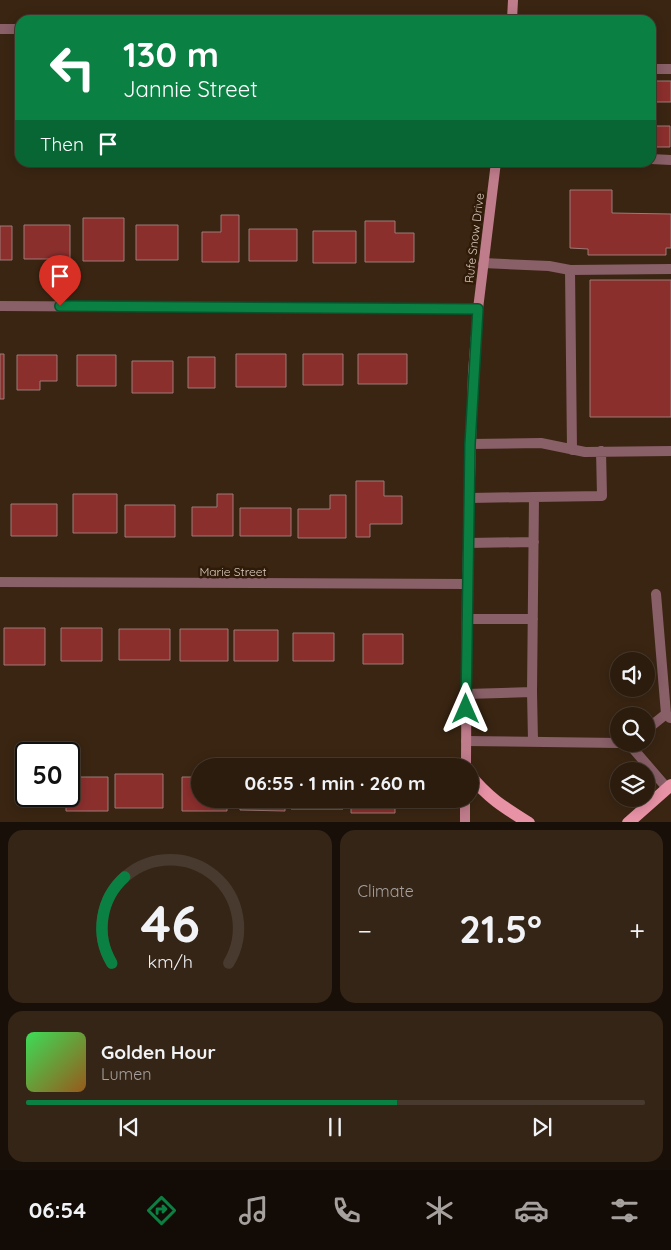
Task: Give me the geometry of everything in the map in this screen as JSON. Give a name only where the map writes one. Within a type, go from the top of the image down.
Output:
[{"type":"main road","points":[[512,15],[513,0]]},
{"type":"main road","name":"Rufe Snow Drive","points":[[466,758],[466,619],[470,444],[478,309],[495,167]]},
{"type":"main road","points":[[628,822],[669,786]]},
{"type":"main road","points":[[479,787],[483,792],[509,811],[529,822]]},
{"type":"main road","points":[[465,822],[466,808]]},
{"type":"street","points":[[0,29],[15,29]]},
{"type":"street","points":[[656,69],[671,70]]},
{"type":"street","points":[[656,159],[671,160]]},
{"type":"street","points":[[483,263],[549,266],[570,270],[671,269]]},
{"type":"street","points":[[570,270],[572,450]]},
{"type":"street","points":[[0,306],[478,309]]},
{"type":"street","points":[[470,444],[541,443],[585,452],[671,451]]},
{"type":"street","points":[[469,498],[602,496],[601,452]]},
{"type":"street","points":[[533,741],[534,497]]},
{"type":"street","points":[[468,543],[534,542]]},
{"type":"street","name":"Marie Street","points":[[0,582],[467,584]]},
{"type":"street","points":[[655,724],[668,716],[656,594]]},
{"type":"street","points":[[466,619],[533,619]]},
{"type":"street","points":[[466,694],[532,692]]},
{"type":"street","points":[[466,741],[610,743]]},
{"type":"street","points":[[637,752],[669,786]]},
{"type":"building","points":[[656,81],[671,81],[671,102],[656,102]]},
{"type":"building","points":[[656,126],[670,126],[670,147],[656,147]]},
{"type":"building","points":[[570,190],[612,190],[612,213],[671,214],[671,248],[666,248],[666,255],[588,255],[588,249],[570,248]]},
{"type":"building","points":[[221,215],[239,215],[239,262],[202,262],[202,232],[221,232]]},
{"type":"building","points":[[83,218],[124,218],[124,261],[83,261]]},
{"type":"building","points":[[365,221],[395,221],[395,233],[414,233],[414,262],[365,262]]},
{"type":"building","points":[[24,225],[70,225],[70,259],[24,259]]},
{"type":"building","points":[[136,225],[178,225],[178,260],[136,260]]},
{"type":"building","points":[[0,226],[12,226],[12,260],[0,260]]},
{"type":"building","points":[[249,229],[297,229],[297,261],[249,261]]},
{"type":"building","points":[[313,231],[356,231],[356,263],[313,263]]},
{"type":"building","points":[[590,280],[671,280],[671,417],[590,417]]},
{"type":"building","points":[[0,354],[4,354],[4,399],[0,399]]},
{"type":"building","points":[[236,354],[286,354],[286,387],[236,387]]},
{"type":"building","points":[[303,354],[343,354],[343,385],[303,385]]},
{"type":"building","points":[[358,354],[407,354],[407,384],[358,384]]},
{"type":"building","points":[[17,355],[57,355],[57,381],[40,381],[40,390],[17,390]]},
{"type":"building","points":[[77,355],[116,355],[116,386],[77,386]]},
{"type":"building","points":[[188,357],[215,357],[215,388],[188,388]]},
{"type":"building","points":[[132,361],[173,361],[173,393],[132,393]]},
{"type":"building","points":[[356,481],[384,481],[384,496],[402,496],[402,524],[370,524],[370,537],[356,537]]},
{"type":"building","points":[[73,494],[117,494],[117,533],[73,533]]},
{"type":"building","points":[[217,494],[233,494],[233,536],[192,536],[192,507],[217,507]]},
{"type":"building","points":[[330,495],[346,495],[346,538],[298,538],[298,509],[330,509]]},
{"type":"building","points":[[11,504],[57,504],[57,536],[11,536]]},
{"type":"building","points":[[125,505],[175,505],[175,537],[125,537]]},
{"type":"building","points":[[240,508],[291,508],[291,536],[240,536]]},
{"type":"building","points":[[4,628],[45,628],[45,665],[4,665]]},
{"type":"building","points":[[61,628],[102,628],[102,661],[61,661]]},
{"type":"building","points":[[119,629],[170,629],[170,660],[119,660]]},
{"type":"building","points":[[180,629],[228,629],[228,661],[180,661]]},
{"type":"building","points":[[234,630],[278,630],[278,661],[234,661]]},
{"type":"building","points":[[293,633],[334,633],[334,661],[293,661]]},
{"type":"building","points":[[363,634],[403,634],[403,664],[363,664]]},
{"type":"building","points":[[115,774],[163,774],[163,808],[115,808]]},
{"type":"building","points":[[80,777],[108,777],[108,811],[66,811],[66,807],[80,807]]},
{"type":"building","points":[[182,777],[191,777],[191,808],[227,808],[227,811],[182,811]]},
{"type":"building","points":[[240,808],[285,808],[285,811],[240,810]]},
{"type":"building","points":[[291,808],[343,808],[343,809]]},
{"type":"building","points":[[351,808],[395,808],[395,813],[351,813]]},
{"type":"route","points":[[60,306],[478,309],[470,444],[466,709]]}]
